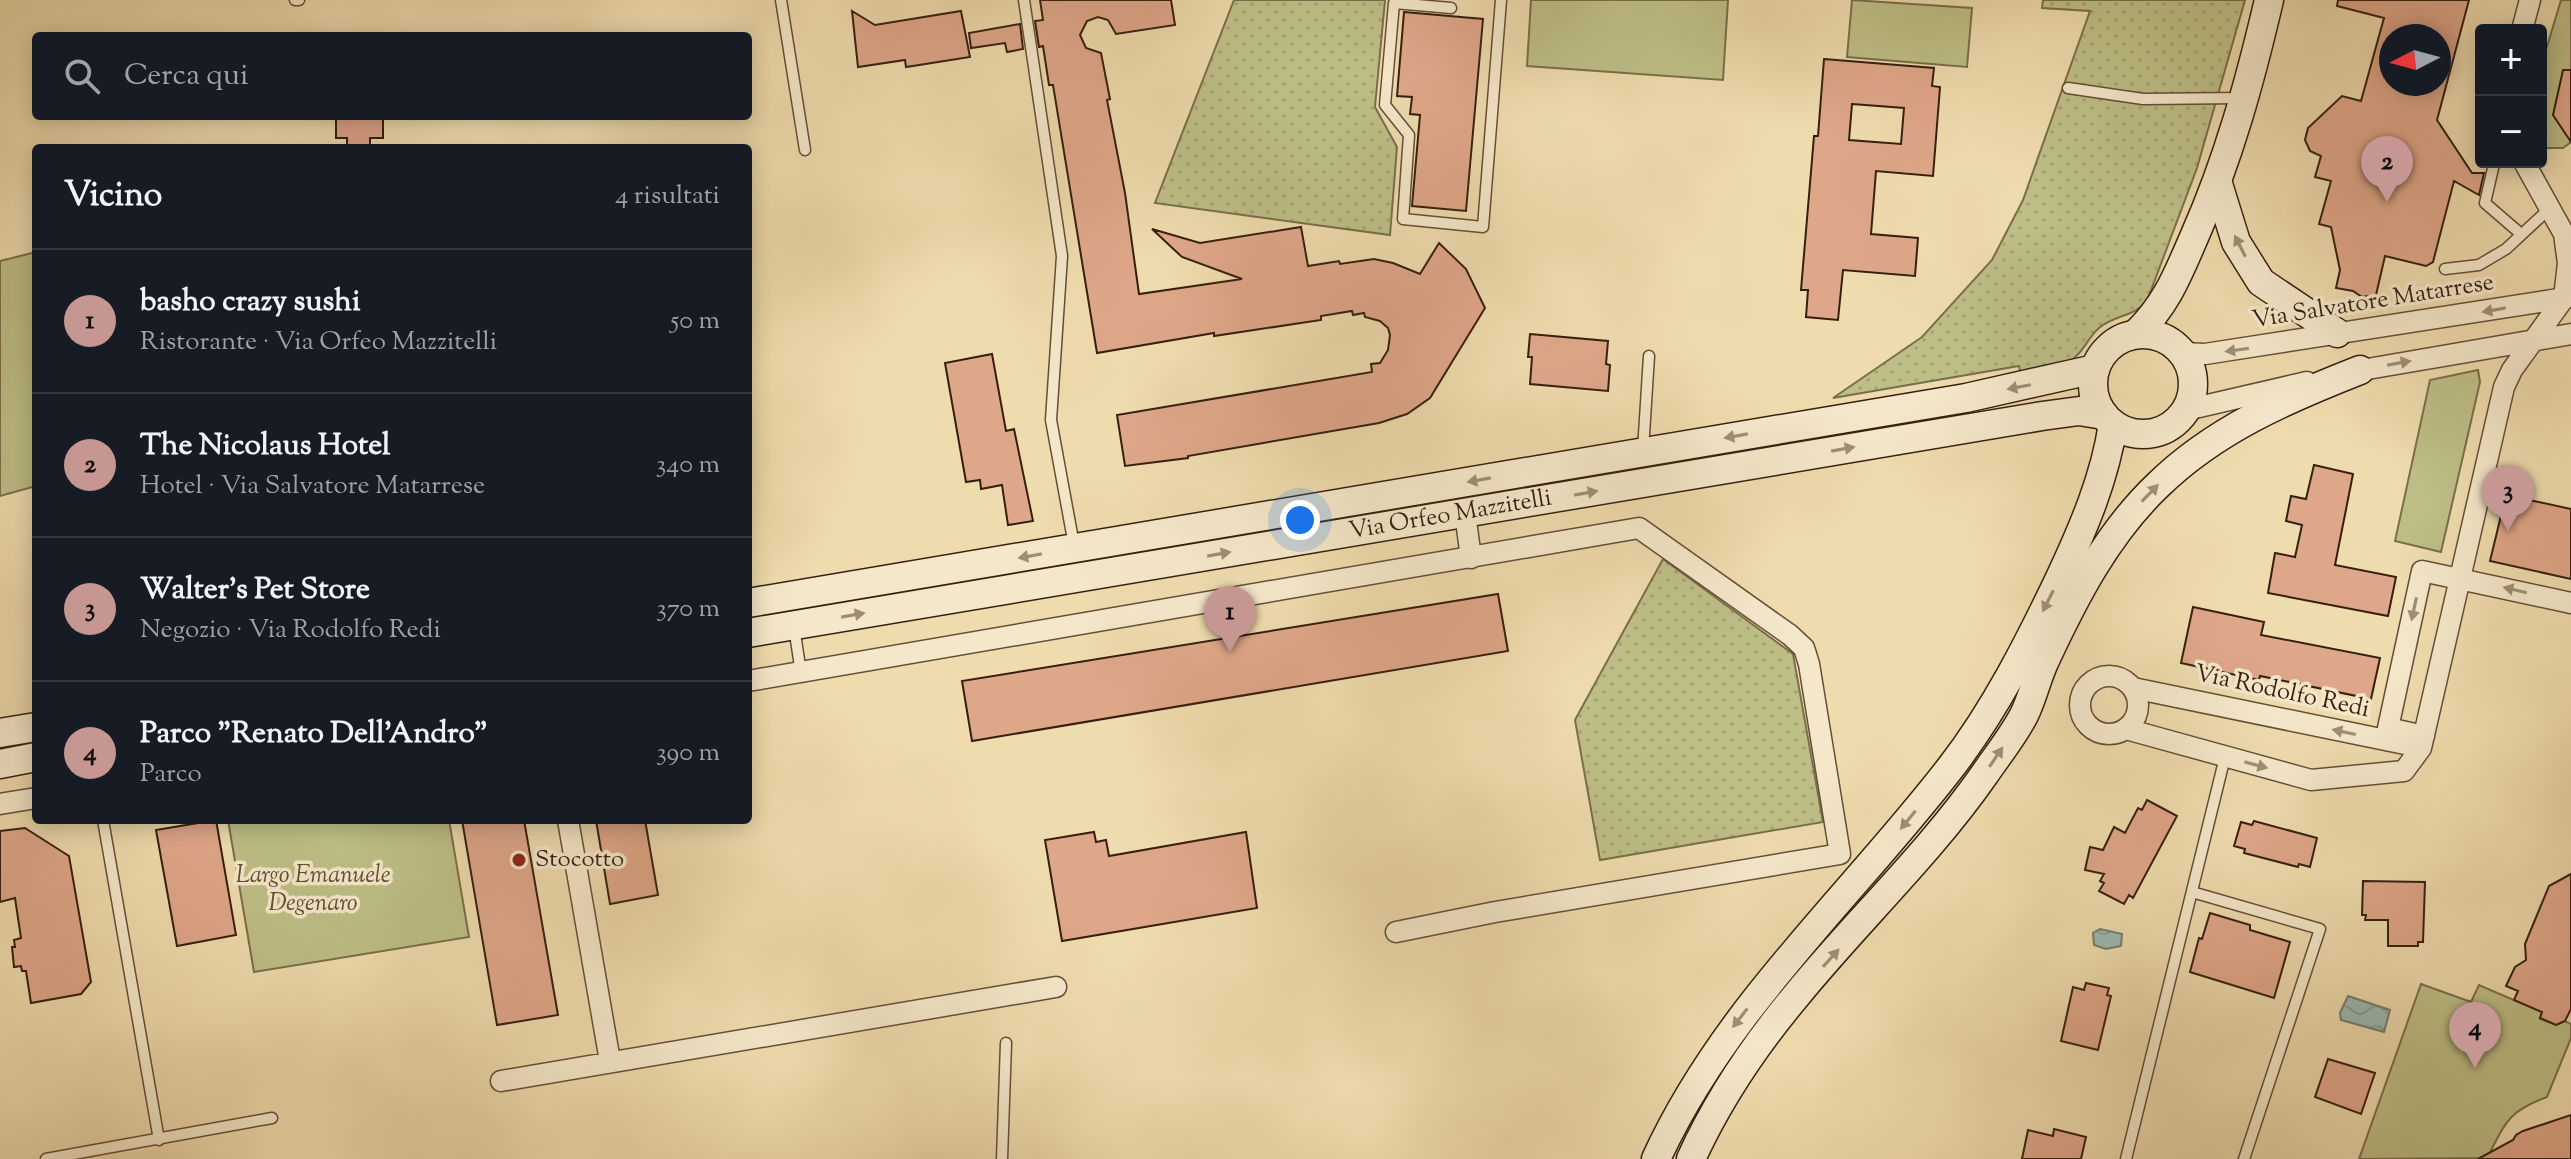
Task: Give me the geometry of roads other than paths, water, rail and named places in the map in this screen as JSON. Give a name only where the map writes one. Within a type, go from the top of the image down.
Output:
[{"type":"main road","points":[[1656,1159],[1674,1123],[1731,1030],[1767,983],[1824,920],[1952,766],[1994,703],[2054,591],[2076,543],[2109,452],[2108,420],[2094,393],[2095,369],[2115,342],[2136,334],[2155,316],[2169,295],[2218,184],[2245,98],[2269,0]]},
{"type":"main road","points":[[2218,184],[2236,242],[2261,282],[2337,333]]},
{"type":"main road","points":[[2073,602],[2093,541],[2132,449],[2179,419],[2186,410],[2193,387],[2189,363],[2178,348],[2168,322],[2169,295]]},
{"type":"main road","points":[[2136,334],[2163,337],[2178,348]]},
{"type":"main road","name":"Via Orfeo Mazzitelli","points":[[752,602],[1966,398],[2095,369]]},
{"type":"main road","points":[[1691,1159],[1769,1030],[1796,995],[1921,856],[1982,778],[2024,715],[2044,661],[2073,602],[2119,526],[2187,459],[2240,423],[2291,397],[2360,370]]},
{"type":"main road","name":"Via Orfeo Mazzitelli","points":[[752,632],[2042,416],[2079,411],[2108,420]]},
{"type":"main road","points":[[2108,420],[2134,433],[2158,432]]},
{"type":"main road","points":[[1177,531],[1176,552],[1183,561]]},
{"type":"main road","points":[[1120,540],[1126,570]]},
{"type":"main road","points":[[0,733],[32,728]]},
{"type":"main road","points":[[0,764],[32,758]]},
{"type":"street","points":[[2524,24],[2530,0]]},
{"type":"street","points":[[2422,742],[2504,387],[2532,341],[2567,298],[2568,263],[2564,234],[2527,168]]},
{"type":"street","name":"Via Salvatore Matarrese","points":[[2178,348],[2205,354],[2567,298]]},
{"type":"street","points":[[2186,410],[2360,370],[2571,334]]},
{"type":"street","points":[[1465,513],[1471,558]]},
{"type":"street","name":"Via Orfeo Mazzitelli","points":[[752,680],[1639,528],[1804,648],[1840,854],[1495,912],[1396,932]]},
{"type":"street","name":"Via Rodolfo Redi","points":[[2422,742],[2388,728],[2422,571],[2460,578]]},
{"type":"street","points":[[2460,578],[2571,603]]},
{"type":"street","name":"Via Rodolfo Redi","points":[[2107,676],[2117,677],[2133,688],[2422,742],[2404,771],[2311,780],[2126,729],[2108,735],[2090,727],[2084,720],[2081,701],[2090,684],[2107,676]]},
{"type":"street","points":[[2126,729],[2137,715],[2139,706],[2133,688]]},
{"type":"street","points":[[0,804],[32,799]]},
{"type":"street","points":[[569,824],[610,1061]]},
{"type":"street","points":[[501,1081],[1056,987]]},
{"type":"lane","points":[[781,0],[805,150]]},
{"type":"lane","points":[[1024,0],[1062,256],[1051,420],[1075,548]]},
{"type":"lane","points":[[1451,8],[1394,3],[1385,105],[1409,135],[1403,219],[1483,227],[1501,0]]},
{"type":"lane","points":[[2068,88],[2143,99],[2245,98]]},
{"type":"lane","points":[[2493,168],[2485,203],[2521,234]]},
{"type":"lane","points":[[2445,269],[2479,265],[2506,249],[2549,209]]},
{"type":"lane","points":[[1643,452],[1649,356]]},
{"type":"lane","points":[[794,625],[801,673]]},
{"type":"lane","points":[[2126,1159],[2225,757]]},
{"type":"lane","points":[[104,824],[159,1140]]},
{"type":"lane","points":[[2192,892],[2320,929],[2244,1159]]},
{"type":"lane","points":[[1002,1159],[1006,1043]]},
{"type":"lane","points":[[46,1159],[272,1118]]},
{"type":"water","points":[[2100,929],[2122,934],[2121,946],[2106,949],[2094,945],[2093,933]]},
{"type":"water","points":[[2348,996],[2390,1010],[2384,1032],[2341,1020],[2340,1013]]},
{"type":"place","name":"The Nicolaus Hotel","points":[[2387,202]]},
{"type":"place","name":"Walter's Pet Store","points":[[2508,531]]},
{"type":"place","name":"basho crazy sushi","points":[[1230,652]]},
{"type":"place","name":"Stocotto","points":[[519,860]]},
{"type":"place","name":"Parco \"Renato Dell'Andro\"","points":[[2475,1068]]},
{"type":"park label","name":"Largo Emanuele Degenaro","points":[[313,890]]}]
